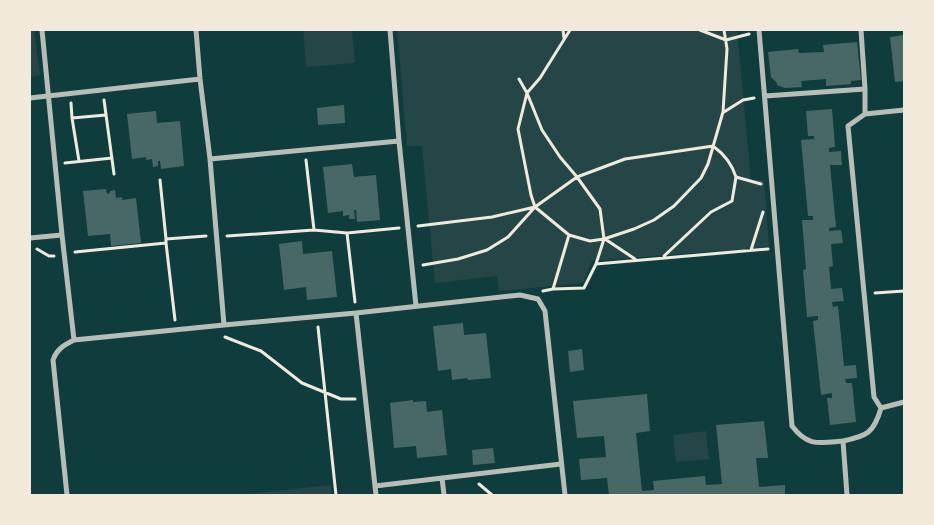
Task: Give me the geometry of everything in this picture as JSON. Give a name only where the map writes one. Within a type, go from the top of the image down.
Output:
[{"type":"street","points":[[42,30],[74,340]]},
{"type":"street","points":[[196,30],[210,159],[224,325]]},
{"type":"street","points":[[390,30],[416,306]]},
{"type":"street","points":[[861,30],[865,114]]},
{"type":"street","points":[[759,31],[792,426],[801,438],[813,442],[843,441],[863,437],[874,428],[881,408]]},
{"type":"street","points":[[30,98],[200,79]]},
{"type":"street","points":[[764,96],[865,89]]},
{"type":"street","points":[[881,408],[874,397],[848,126],[865,114],[904,110]]},
{"type":"street","points":[[210,159],[400,141]]},
{"type":"street","points":[[30,238],[62,235]]},
{"type":"street","points":[[67,495],[53,360],[62,346],[74,340],[520,295],[538,299],[545,311],[565,495]]},
{"type":"street","points":[[356,313],[376,495]]},
{"type":"street","points":[[881,408],[904,402]]},
{"type":"street","points":[[843,441],[847,495]]},
{"type":"street","points":[[375,486],[561,464]]},
{"type":"street","points":[[442,478],[444,495]]},
{"type":"path","points":[[562,30],[564,38]]},
{"type":"path","points":[[570,30],[540,78],[527,93],[518,130],[535,207],[569,235],[590,241],[604,239],[654,220],[674,206],[701,178],[708,164],[723,112],[727,49],[724,30]]},
{"type":"path","points":[[700,30],[726,40],[759,31]]},
{"type":"path","points":[[519,79],[527,93],[542,130],[600,209],[604,239],[596,264],[584,288],[552,289],[520,295]]},
{"type":"path","points":[[723,112],[743,100],[764,96]]},
{"type":"path","points":[[95,99],[104,98],[114,174]]},
{"type":"path","points":[[79,101],[69,103],[79,161]]},
{"type":"path","points":[[72,118],[106,115]]},
{"type":"path","points":[[412,266],[458,259],[487,250],[508,237],[535,207],[577,176],[624,158],[713,146],[721,152],[730,164],[736,177],[732,201],[711,212],[664,257]]},
{"type":"path","points":[[305,150],[314,230]]},
{"type":"path","points":[[63,171],[62,163],[112,158]]},
{"type":"path","points":[[736,177],[762,185],[763,192]]},
{"type":"path","points":[[160,180],[176,330]]},
{"type":"path","points":[[33,247],[49,256],[217,235],[314,230],[347,233],[492,217],[535,207]]},
{"type":"path","points":[[751,250],[764,208]]},
{"type":"path","points":[[347,233],[356,313]]},
{"type":"path","points":[[552,289],[569,235]]},
{"type":"path","points":[[604,239],[636,260]]},
{"type":"path","points":[[596,264],[777,248]]},
{"type":"path","points":[[864,294],[904,291]]},
{"type":"path","points":[[317,316],[336,495]]},
{"type":"path","points":[[211,326],[225,337],[261,352],[302,383],[341,399],[365,399]]},
{"type":"shaded area","points":[[30,30],[34,30],[40,75],[30,77]]},
{"type":"shaded area","points":[[303,30],[352,30],[355,63],[306,67]]},
{"type":"shaded area","points":[[397,30],[737,30],[751,180],[764,180],[769,247],[592,261],[583,283],[499,291],[497,276],[435,283],[422,146],[407,146]]},
{"type":"shaded area","points":[[706,431],[709,459],[676,462],[673,435]]},
{"type":"shaded area","points":[[331,485],[332,495],[237,495]]},
{"type":"building","points":[[904,35],[904,81],[895,82],[890,37]]},
{"type":"building","points":[[857,42],[861,80],[851,81],[851,84],[826,86],[826,79],[801,81],[802,87],[785,88],[777,85],[771,77],[768,52],[798,49],[799,53],[824,52],[823,45]]},
{"type":"building","points":[[344,105],[345,123],[318,125],[317,108]]},
{"type":"building","points":[[832,109],[835,147],[829,148],[829,152],[841,151],[842,165],[830,165],[836,227],[829,228],[829,231],[841,230],[843,243],[831,244],[833,266],[829,267],[831,289],[842,288],[844,301],[832,302],[833,307],[838,306],[844,366],[856,365],[857,378],[845,379],[846,383],[852,383],[856,422],[830,425],[827,398],[832,398],[832,393],[821,395],[813,321],[818,320],[818,316],[807,317],[803,270],[806,269],[802,220],[813,220],[813,216],[808,216],[801,140],[814,139],[814,136],[808,136],[806,111]]},
{"type":"building","points":[[156,111],[157,123],[180,121],[184,166],[161,169],[160,161],[158,161],[158,166],[153,167],[152,159],[146,160],[146,157],[132,159],[127,114]]},
{"type":"building","points":[[352,164],[354,177],[376,175],[380,220],[357,222],[356,210],[354,210],[355,219],[349,219],[349,215],[343,216],[343,211],[328,213],[323,167]]},
{"type":"building","points":[[106,189],[107,194],[115,190],[116,198],[122,197],[122,200],[136,198],[141,243],[111,246],[110,234],[88,236],[83,191]]},
{"type":"building","points":[[302,241],[303,254],[332,251],[337,297],[307,300],[306,287],[284,290],[279,244]]},
{"type":"building","points":[[463,323],[464,335],[486,333],[491,378],[452,380],[451,369],[438,371],[433,326]]},
{"type":"building","points":[[582,349],[584,370],[570,372],[568,351]]},
{"type":"building","points":[[647,394],[650,431],[636,433],[642,491],[654,490],[653,481],[705,476],[706,485],[722,484],[716,425],[764,421],[768,458],[756,458],[759,487],[785,485],[785,495],[609,495],[607,478],[581,480],[579,459],[606,457],[604,436],[577,438],[573,401]]},
{"type":"building","points":[[413,400],[413,402],[426,401],[427,412],[442,410],[447,455],[417,458],[416,446],[394,448],[390,403]]},
{"type":"building","points":[[493,448],[495,463],[473,465],[472,450]]}]
